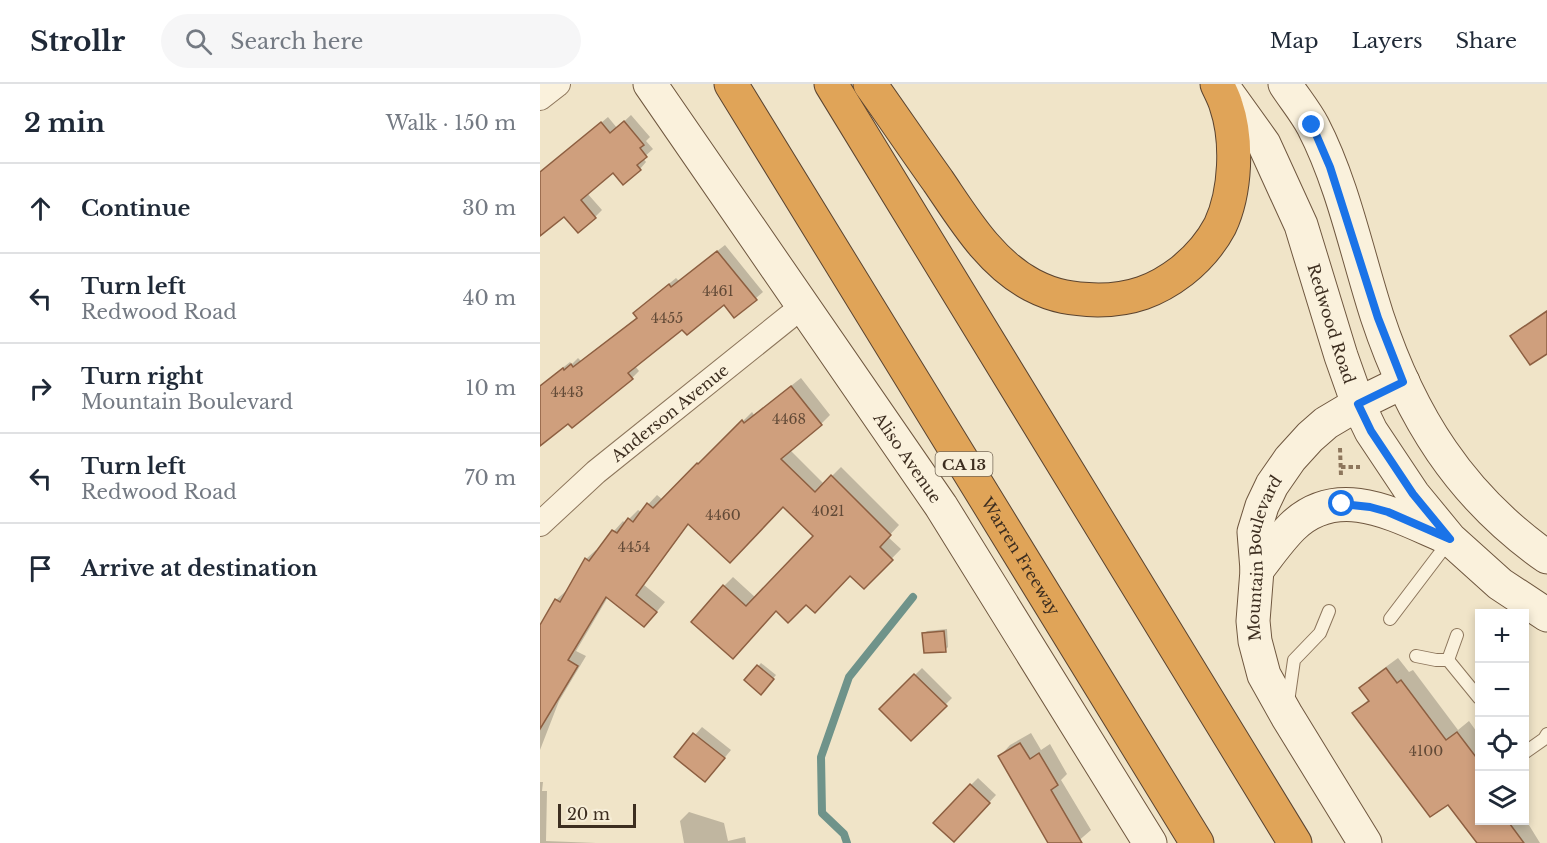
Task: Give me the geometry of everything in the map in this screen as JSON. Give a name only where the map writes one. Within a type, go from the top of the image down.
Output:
[{"type":"highway","name":"Warren Freeway","points":[[731,84],[1197,843]]},
{"type":"highway","points":[[831,84],[1295,843]]},
{"type":"highway","points":[[870,84],[964,218],[1005,267],[1031,284],[1056,296],[1086,300],[1114,300],[1141,294],[1167,282],[1187,267],[1205,248],[1220,226],[1228,204],[1233,151],[1232,132],[1219,84]]},
{"type":"main road","name":"Aliso Avenue","points":[[651,84],[941,506],[1148,842]]},
{"type":"main road","name":"Redwood Road","points":[[1219,84],[1264,144],[1285,188],[1301,225],[1341,356],[1358,404],[1371,431],[1413,494],[1450,539],[1500,584],[1547,615]]},
{"type":"main road","points":[[1285,84],[1312,125],[1330,167],[1378,318],[1413,406],[1453,469],[1498,517],[1547,557]]},
{"type":"main road","name":"Mountain Boulevard","points":[[1365,843],[1264,675],[1253,621],[1257,570],[1254,532],[1262,506],[1272,485],[1310,436],[1326,423],[1358,404],[1403,382]]},
{"type":"main road","points":[[1257,570],[1293,526],[1308,514],[1326,506],[1342,504],[1370,507],[1388,512],[1450,539]]},
{"type":"street","points":[[540,98],[558,84]]},
{"type":"street","name":"Anderson Avenue","points":[[540,524],[596,472],[804,305]]},
{"type":"lane","points":[[1390,619],[1450,539]]},
{"type":"lane","points":[[1287,716],[1294,660],[1320,633],[1329,611]]},
{"type":"lane","points":[[1448,660],[1457,635]]},
{"type":"lane","points":[[1416,656],[1448,660]]},
{"type":"lane","points":[[1448,660],[1475,693]]},
{"type":"lane","points":[[1529,750],[1544,740],[1547,734]]},
{"type":"path","points":[[1340,438],[1342,484]]},
{"type":"building","points":[[624,121],[644,145],[640,148],[647,157],[637,165],[641,170],[623,185],[613,173],[581,200],[596,218],[578,233],[564,217],[540,236],[540,172],[601,122],[610,133]]},
{"type":"building","points":[[717,251],[757,300],[734,318],[724,305],[687,335],[682,330],[628,373],[633,379],[572,428],[568,424],[540,446],[540,386],[563,368],[564,370],[571,364],[573,367],[637,318],[633,313],[669,284],[671,287]]},
{"type":"building","points":[[1547,311],[1547,354],[1530,365],[1510,336]]},
{"type":"building","points":[[791,386],[822,425],[781,459],[815,492],[831,475],[891,535],[880,547],[893,560],[864,589],[850,576],[815,613],[806,605],[788,623],[776,611],[733,659],[691,622],[723,585],[746,606],[813,536],[783,507],[730,563],[688,524],[636,595],[657,612],[644,627],[606,597],[568,660],[578,666],[540,729],[540,625],[555,599],[560,602],[585,558],[589,561],[612,530],[617,533],[628,518],[633,522],[647,503],[653,508],[742,420],[744,423]]},
{"type":"building","points":[[944,631],[946,652],[924,653],[922,633]]},
{"type":"building","points":[[757,665],[774,679],[761,695],[744,680]]},
{"type":"building","points":[[1386,668],[1397,683],[1401,680],[1446,740],[1457,732],[1475,756],[1475,825],[1511,825],[1524,843],[1477,843],[1448,805],[1430,817],[1352,713],[1369,701],[1359,688]]},
{"type":"building","points":[[914,674],[947,706],[911,741],[879,709]]},
{"type":"building","points":[[693,733],[725,758],[705,782],[674,757]]},
{"type":"building","points":[[1020,743],[1030,759],[1039,753],[1058,785],[1051,790],[1082,843],[1048,843],[998,756]]},
{"type":"building","points":[[970,784],[990,803],[954,842],[933,823]]},
{"type":"waterway","points":[[847,843],[844,834],[822,813],[821,757],[849,677],[913,597]]},
{"type":"route","points":[[1312,125],[1330,167],[1378,318],[1403,382],[1358,404],[1387,457],[1413,494],[1450,539],[1388,512],[1370,507],[1342,504]]}]
